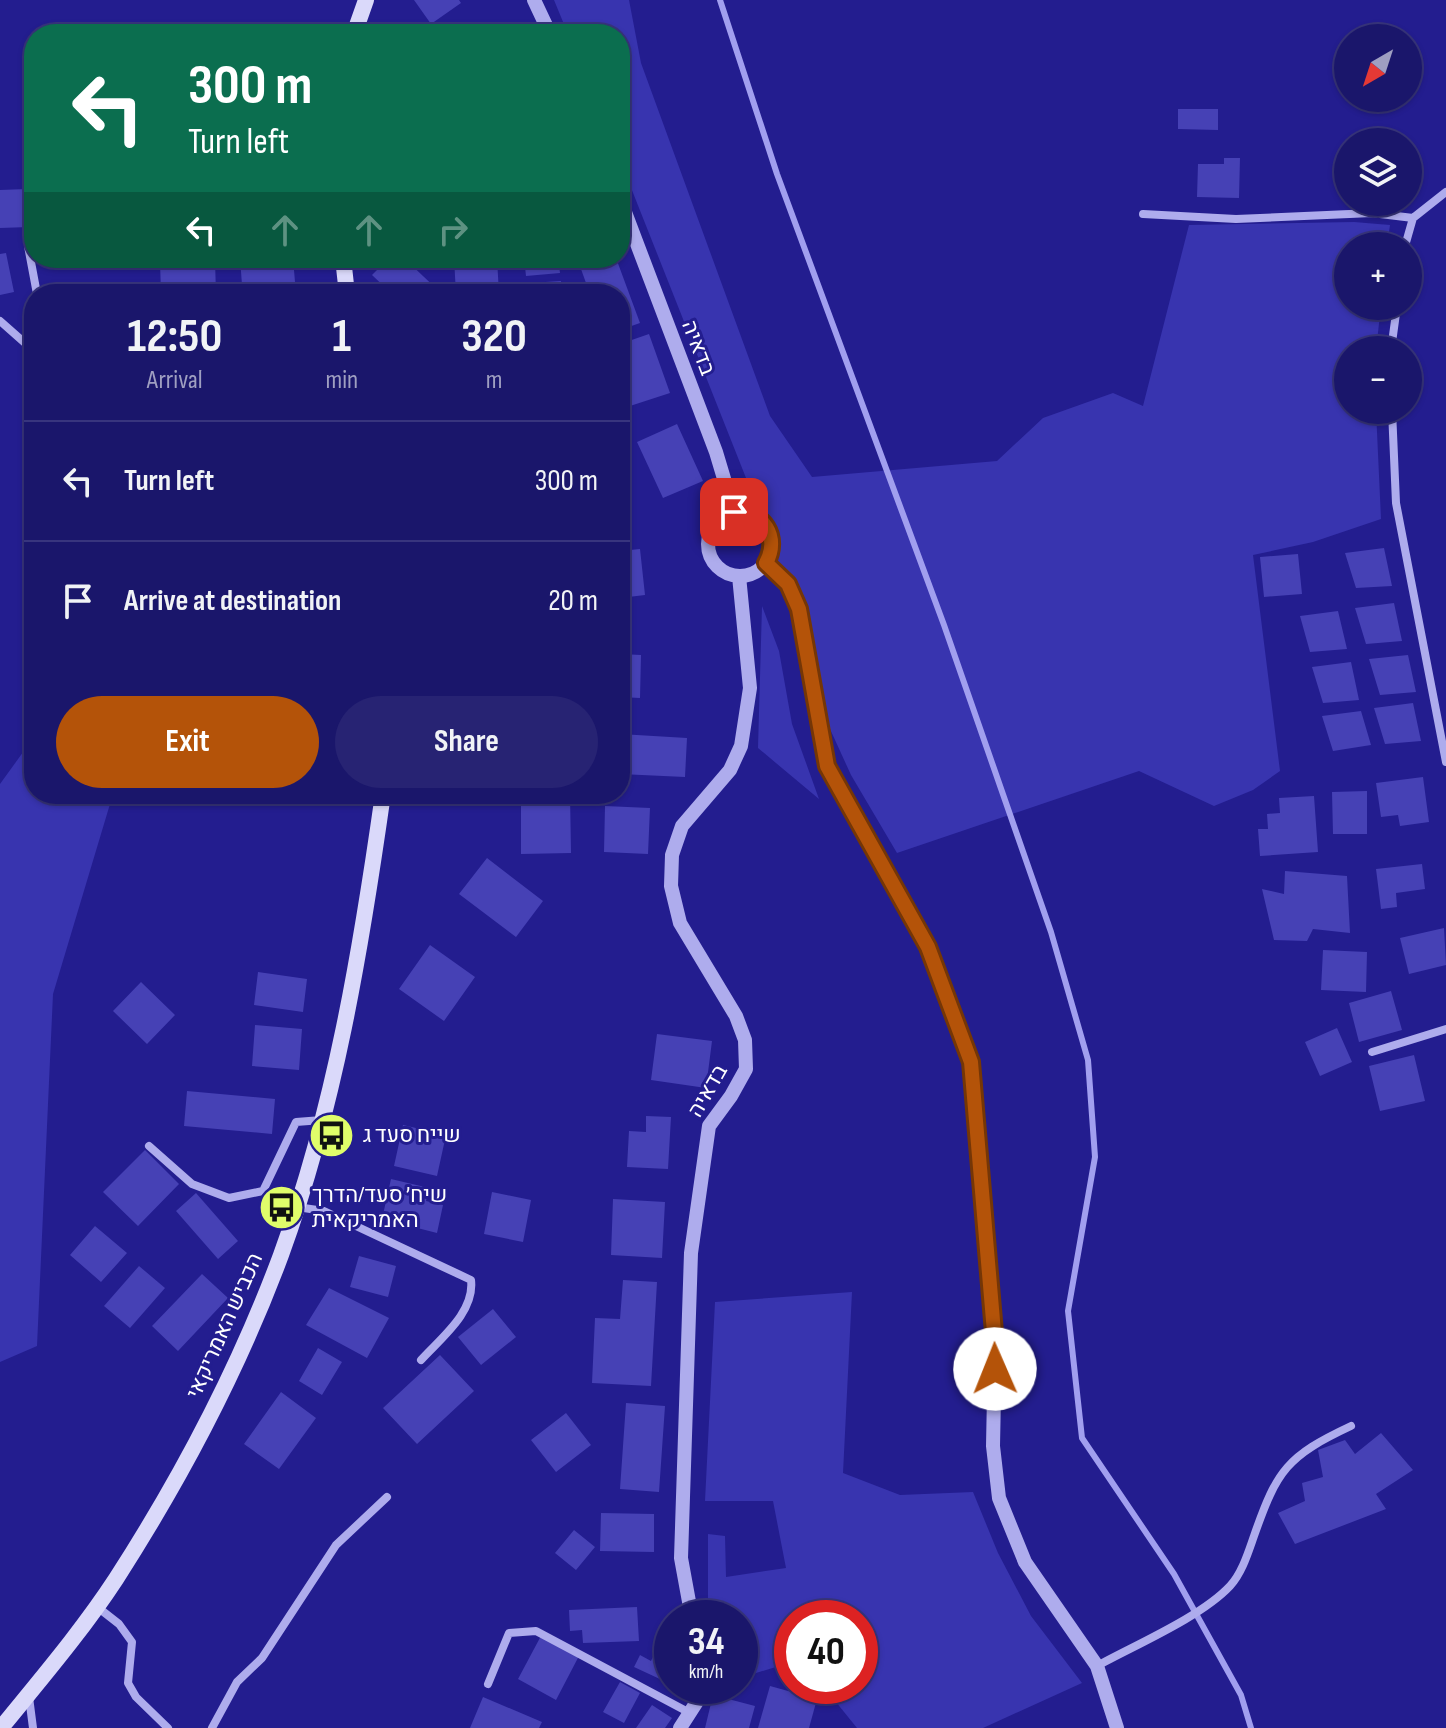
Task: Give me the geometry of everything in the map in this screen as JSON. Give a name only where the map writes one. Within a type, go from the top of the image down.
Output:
[{"type":"main road","points":[[358,24],[366,0]]},
{"type":"main road","name":"הכביש האמריקאי","points":[[1,1728],[115,1581],[196,1444],[281,1256],[322,1120],[359,957],[382,804]]},
{"type":"street","points":[[534,0],[545,24]]},
{"type":"street","points":[[1409,232],[1413,218],[1446,192]]},
{"type":"street","points":[[1143,214],[1236,219],[1372,213],[1413,218]]},
{"type":"street","name":"בדאיה","points":[[630,225],[716,452],[734,512]]},
{"type":"street","points":[[0,321],[24,342]]},
{"type":"street","points":[[1393,424],[1396,503],[1446,762]]},
{"type":"street","points":[[734,512],[756,516],[767,527],[772,542],[766,563],[754,573],[739,576],[725,572],[714,563],[708,543],[716,523],[734,512]]},
{"type":"street","points":[[766,563],[788,584],[799,609],[827,766],[928,947],[971,1062],[995,1344],[993,1446],[999,1498],[1025,1562],[1097,1666],[1117,1728]]},
{"type":"street","name":"בדאיה","points":[[689,1600],[681,1558],[691,1253],[709,1126],[746,1069],[745,1040],[736,1016],[680,923],[671,886],[672,855],[682,826],[730,770],[741,746],[750,688],[739,576]]},
{"type":"street","points":[[1372,1052],[1446,1029]]},
{"type":"street","points":[[149,1146],[192,1184],[229,1198],[263,1191],[296,1122],[322,1120]]},
{"type":"street","points":[[297,1207],[324,1211],[471,1280],[473,1294],[467,1308],[421,1360]]},
{"type":"street","points":[[1097,1666],[1206,1605],[1230,1585],[1245,1561],[1267,1499],[1288,1463],[1314,1443],[1351,1426]]},
{"type":"street","points":[[212,1728],[237,1682],[262,1658],[279,1635],[336,1545],[387,1497]]},
{"type":"street","points":[[95,1606],[119,1624],[132,1642],[128,1683],[136,1697],[168,1728]]},
{"type":"street","points":[[488,1684],[509,1633],[536,1631],[690,1713]]},
{"type":"street","points":[[28,1694],[33,1728]]},
{"type":"street","points":[[680,1728],[696,1704]]},
{"type":"shaded area","points":[[554,0],[629,0],[641,63],[770,416],[812,477],[997,461],[1043,418],[1113,393],[1143,406],[1189,225],[1354,222],[1390,225],[1389,232],[1334,232],[1334,320],[1379,320],[1378,336],[1334,336],[1334,424],[1377,424],[1381,519],[1313,542],[1253,555],[1280,771],[1253,790],[1214,806],[1139,771],[897,853],[851,775],[830,729],[769,536],[630,185],[630,24],[564,24]]},
{"type":"shaded area","points":[[762,606],[779,651],[792,724],[819,799],[758,748]]},
{"type":"shaded area","points":[[24,751],[24,804],[110,804],[53,994],[37,1346],[0,1362],[0,784]]},
{"type":"shaded area","points":[[852,1292],[843,1473],[900,1495],[973,1492],[998,1553],[1031,1616],[1082,1683],[983,1728],[857,1728],[838,1704],[878,1704],[878,1600],[774,1600],[774,1668],[758,1672],[758,1600],[708,1600],[708,1534],[725,1536],[726,1577],[786,1568],[773,1501],[705,1501],[715,1302]]},
{"type":"building","points":[[414,0],[459,0],[461,3],[431,24]]},
{"type":"building","points":[[1178,109],[1218,109],[1218,130],[1178,129]]},
{"type":"building","points":[[1224,158],[1240,158],[1239,198],[1197,197],[1198,164],[1224,164]]},
{"type":"building","points":[[24,189],[24,227],[0,228],[0,190]]},
{"type":"building","points":[[6,253],[14,292],[0,295],[0,254]]},
{"type":"building","points":[[160,268],[215,268],[216,284],[161,284]]},
{"type":"building","points":[[241,268],[294,268],[295,282],[242,284]]},
{"type":"building","points":[[379,268],[415,268],[431,284],[381,284],[372,275]]},
{"type":"building","points":[[455,268],[498,268],[498,284],[455,284]]},
{"type":"building","points":[[525,268],[559,268],[560,273],[526,276]]},
{"type":"building","points":[[581,268],[620,268],[626,284],[586,284]]},
{"type":"building","points":[[561,281],[561,284],[530,284]]},
{"type":"building","points":[[630,296],[640,323],[630,326]]},
{"type":"building","points":[[649,334],[670,393],[630,406],[630,341]]},
{"type":"building","points":[[677,424],[703,481],[663,498],[637,442]]},
{"type":"building","points":[[1384,548],[1392,586],[1356,588],[1345,553]]},
{"type":"building","points":[[640,549],[645,595],[630,597],[630,550]]},
{"type":"building","points":[[1298,554],[1302,594],[1264,597],[1260,557]]},
{"type":"building","points":[[1394,603],[1402,641],[1366,644],[1355,608]]},
{"type":"building","points":[[1338,611],[1347,649],[1310,652],[1300,616]]},
{"type":"building","points":[[630,654],[641,655],[640,698],[630,698]]},
{"type":"building","points":[[1408,655],[1416,692],[1380,695],[1369,659]]},
{"type":"building","points":[[1351,662],[1359,700],[1323,703],[1312,667]]},
{"type":"building","points":[[1413,703],[1421,741],[1385,744],[1374,708]]},
{"type":"building","points":[[1361,711],[1371,745],[1333,751],[1322,716]]},
{"type":"building","points":[[630,735],[687,738],[685,777],[630,774]]},
{"type":"building","points":[[1423,777],[1429,822],[1400,826],[1398,815],[1381,817],[1376,783]]},
{"type":"building","points":[[1367,791],[1367,834],[1333,834],[1332,792]]},
{"type":"building","points":[[1314,796],[1318,852],[1260,856],[1258,829],[1268,829],[1267,814],[1280,813],[1279,798]]},
{"type":"building","points":[[521,804],[570,804],[571,853],[521,854]]},
{"type":"building","points":[[605,806],[650,808],[648,854],[604,852]]},
{"type":"building","points":[[487,858],[543,901],[516,937],[459,894]]},
{"type":"building","points":[[1422,864],[1425,889],[1396,893],[1397,907],[1381,909],[1376,869]]},
{"type":"building","points":[[1285,871],[1347,876],[1350,933],[1313,929],[1307,941],[1274,940],[1262,889],[1284,894]]},
{"type":"building","points":[[1444,928],[1446,965],[1409,974],[1400,938]]},
{"type":"building","points":[[430,945],[475,977],[444,1021],[399,989]]},
{"type":"building","points":[[1323,950],[1367,952],[1366,992],[1321,990]]},
{"type":"building","points":[[258,972],[307,979],[303,1012],[254,1005]]},
{"type":"building","points":[[141,982],[175,1015],[147,1044],[113,1011]]},
{"type":"building","points":[[1391,991],[1402,1030],[1359,1042],[1349,1003]]},
{"type":"building","points":[[255,1025],[302,1029],[299,1070],[252,1066]]},
{"type":"building","points":[[1337,1028],[1352,1062],[1320,1076],[1305,1042]]},
{"type":"building","points":[[657,1034],[712,1041],[706,1088],[651,1080]]},
{"type":"building","points":[[1414,1055],[1425,1101],[1380,1111],[1369,1066]]},
{"type":"building","points":[[187,1091],[275,1099],[272,1134],[184,1126]]},
{"type":"building","points":[[646,1116],[671,1117],[668,1169],[627,1167],[629,1131],[646,1132]]},
{"type":"building","points":[[403,1125],[446,1135],[437,1176],[394,1166]]},
{"type":"building","points":[[145,1150],[179,1184],[138,1226],[103,1192]]},
{"type":"building","points":[[391,1179],[429,1188],[426,1201],[443,1205],[437,1233],[382,1219]]},
{"type":"building","points":[[492,1192],[531,1200],[523,1242],[484,1234]]},
{"type":"building","points":[[196,1193],[238,1241],[218,1259],[176,1211]]},
{"type":"building","points":[[613,1199],[665,1202],[662,1258],[611,1255]]},
{"type":"building","points":[[95,1226],[127,1253],[101,1282],[70,1255]]},
{"type":"building","points":[[359,1256],[396,1266],[388,1297],[350,1287]]},
{"type":"building","points":[[139,1266],[165,1288],[130,1328],[104,1306]]},
{"type":"building","points":[[202,1274],[228,1298],[178,1351],[152,1326]]},
{"type":"building","points":[[623,1280],[657,1282],[651,1386],[592,1383],[595,1318],[620,1319]]},
{"type":"building","points":[[329,1288],[389,1318],[367,1358],[306,1325]]},
{"type":"building","points":[[493,1309],[516,1337],[481,1365],[458,1337]]},
{"type":"building","points":[[318,1348],[342,1362],[322,1395],[299,1381]]},
{"type":"building","points":[[440,1355],[474,1391],[417,1444],[383,1408]]},
{"type":"building","points":[[281,1392],[316,1418],[279,1469],[244,1444]]},
{"type":"building","points":[[626,1403],[665,1406],[659,1492],[620,1489]]},
{"type":"building","points":[[566,1413],[591,1445],[556,1472],[531,1440]]},
{"type":"building","points":[[1381,1433],[1413,1470],[1376,1494],[1386,1509],[1295,1544],[1278,1513],[1305,1501],[1302,1483],[1323,1477],[1318,1450],[1345,1440],[1355,1454]]},
{"type":"building","points":[[601,1513],[654,1514],[654,1552],[600,1551]]},
{"type":"building","points":[[574,1530],[595,1547],[576,1570],[555,1553]]},
{"type":"building","points":[[637,1607],[639,1641],[583,1643],[582,1630],[570,1631],[569,1610]]},
{"type":"building","points":[[542,1634],[580,1654],[556,1700],[518,1679]]},
{"type":"building","points":[[640,1655],[651,1661],[654,1655],[654,1676],[634,1667]]},
{"type":"building","points":[[620,1682],[640,1693],[624,1723],[603,1712]]},
{"type":"building","points":[[770,1686],[774,1687],[774,1704],[816,1704],[809,1728],[758,1728]]},
{"type":"building","points":[[483,1697],[542,1722],[539,1728],[470,1728]]},
{"type":"building","points":[[711,1704],[755,1706],[749,1728],[705,1728]]},
{"type":"building","points":[[652,1705],[672,1718],[665,1728],[636,1728]]},
{"type":"waterway","points":[[720,0],[777,174],[944,625],[1051,932],[1088,1060],[1095,1157],[1068,1311],[1082,1438],[1174,1574],[1241,1695],[1251,1728]]},
{"type":"place","name":"שייח סעד ג","points":[[332,1135]]},
{"type":"place","name":"שיח׳ סעד/הדרך האמריקאית","points":[[281,1208]]},
{"type":"route","points":[[734,512],[756,516],[770,532],[772,548],[766,563],[788,584],[799,609],[827,766],[928,947],[971,1062],[995,1369]]}]
